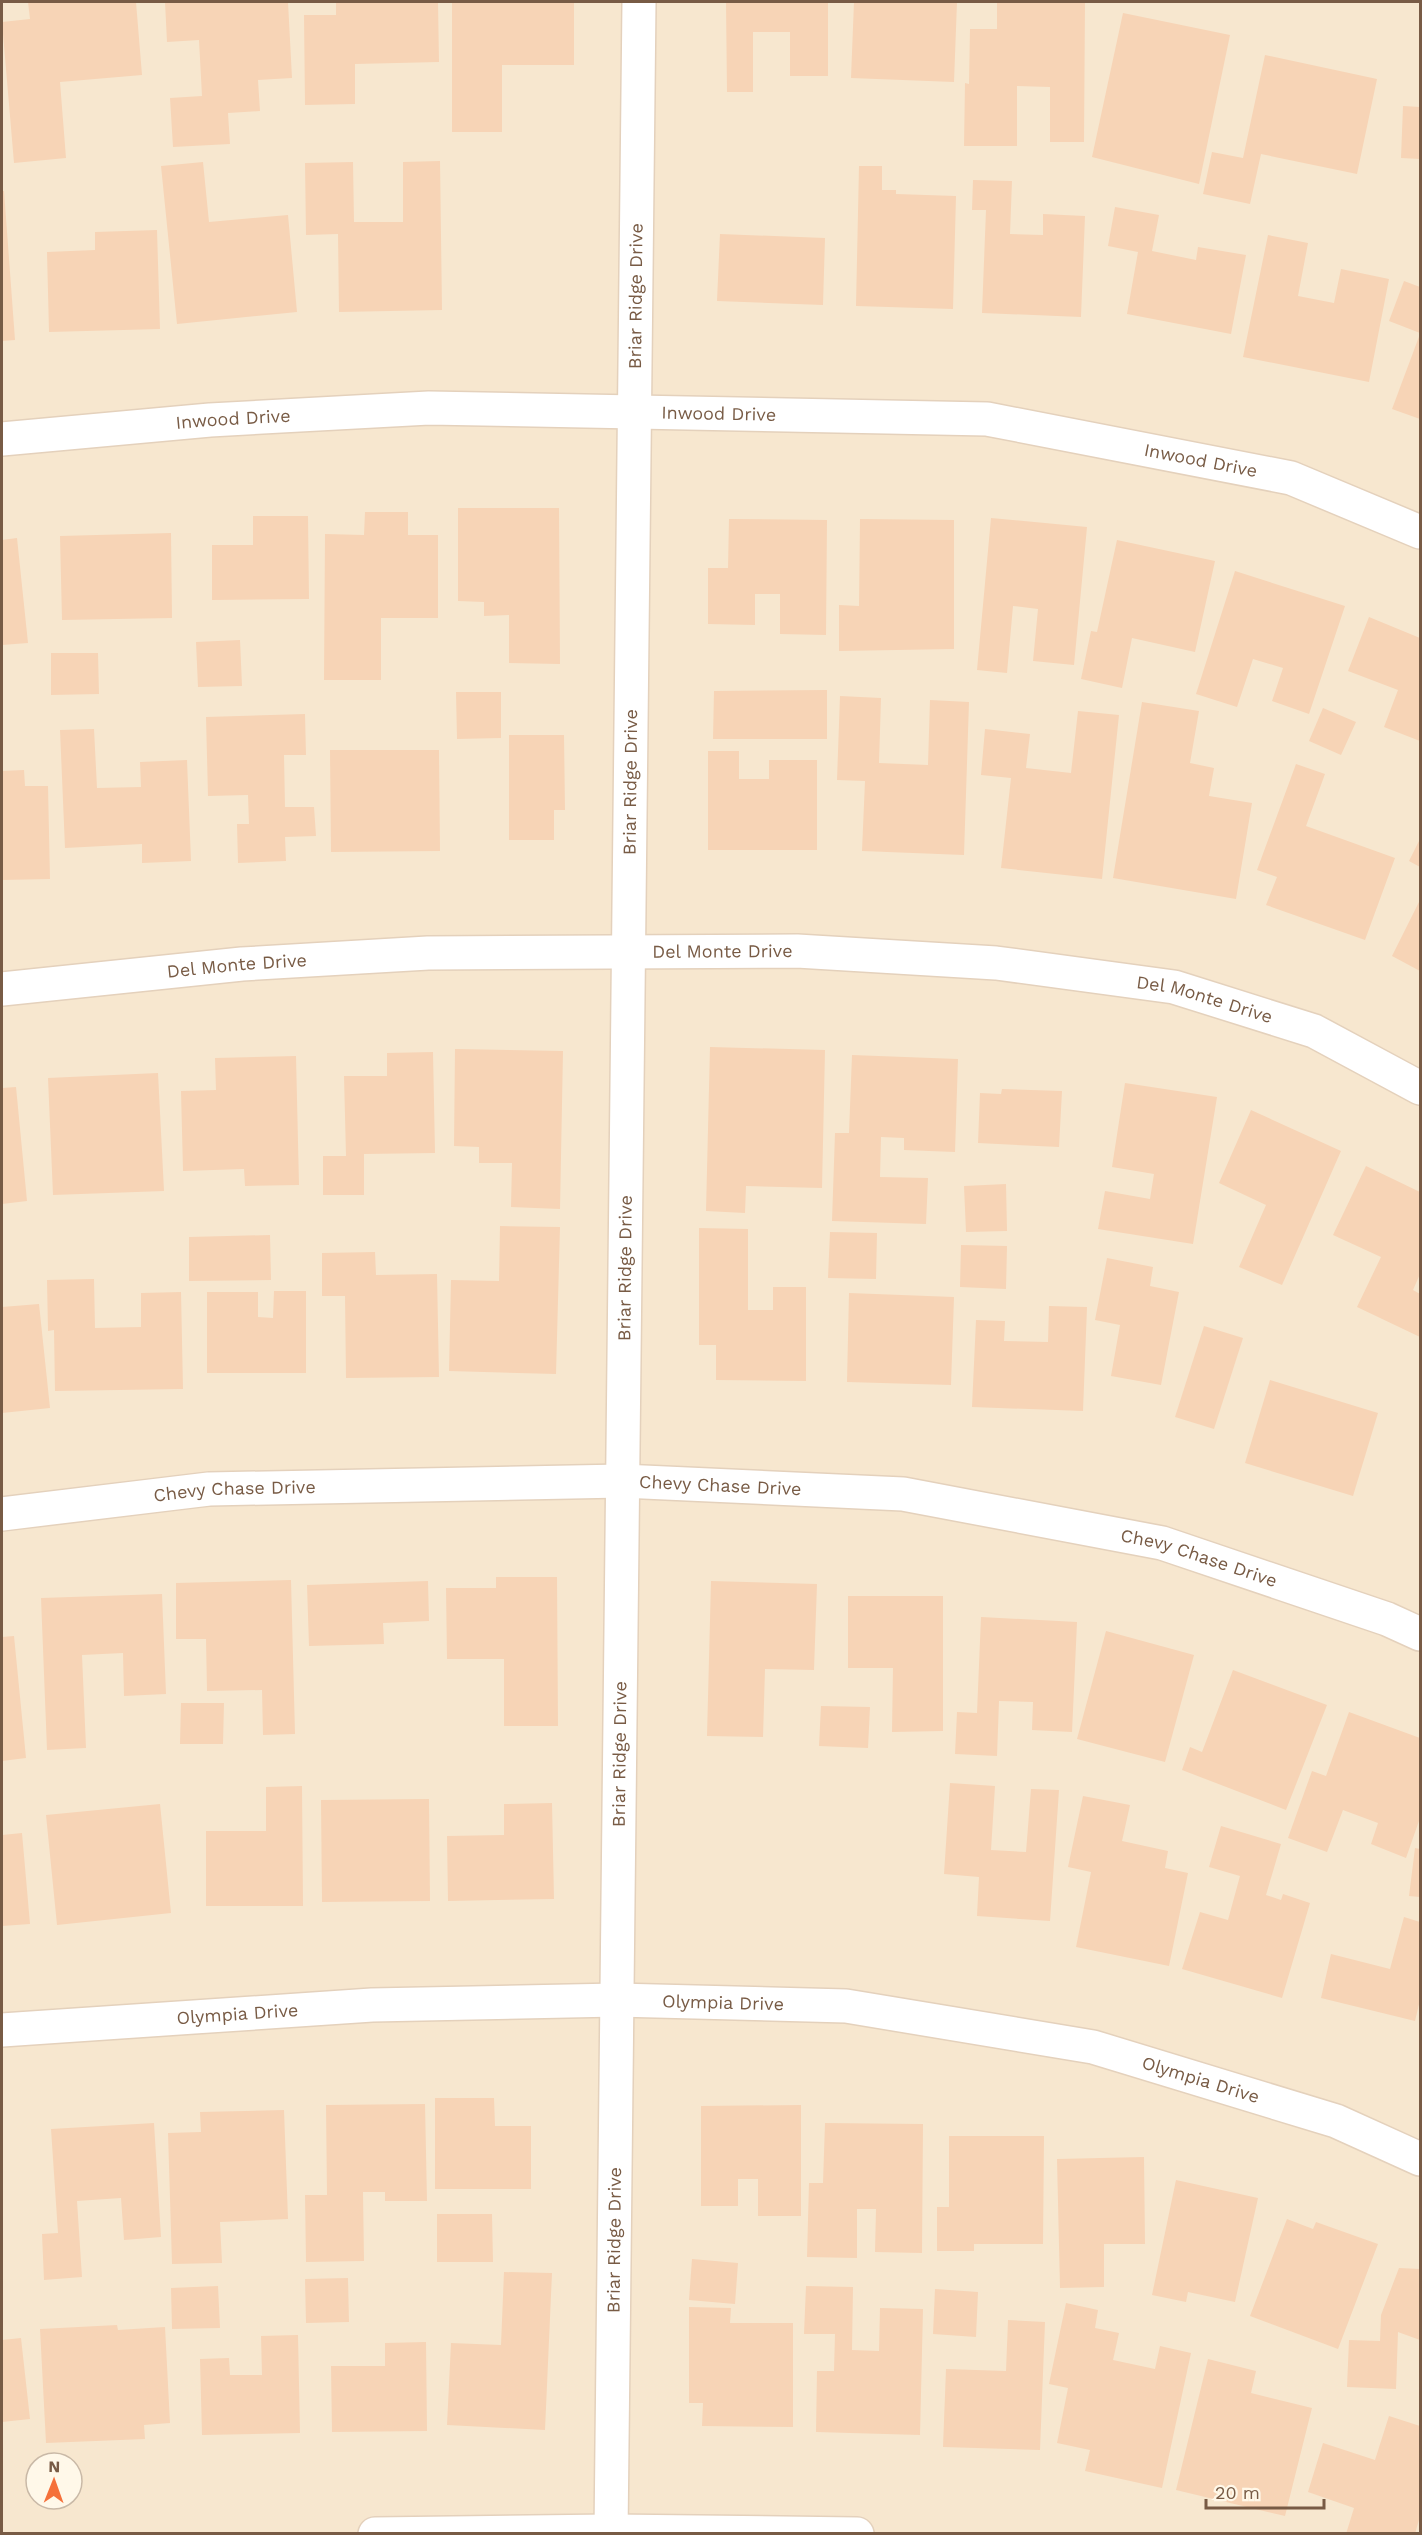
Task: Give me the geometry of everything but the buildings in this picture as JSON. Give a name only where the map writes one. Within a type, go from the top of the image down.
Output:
[{"type":"street","name":"Briar Ridge Drive","points":[[611,2532],[639,2]]},
{"type":"street","name":"Inwood Drive","points":[[2,439],[210,420],[429,408],[987,418],[1291,478],[1420,532]]},
{"type":"street","name":"Del Monte Drive","points":[[2,989],[242,964],[428,953],[797,951],[996,963],[1174,987],[1314,1031],[1420,1088]]},
{"type":"street","name":"Chevy Chase Drive","points":[[2,1514],[209,1489],[622,1481],[903,1494],[1150,1541],[1387,1619],[1420,1634]]},
{"type":"street","name":"Olympia Drive","points":[[2,2030],[372,2005],[617,2000],[846,2006],[1093,2047],[1336,2121],[1420,2159]]},
{"type":"street","points":[[375,2534],[611,2532],[857,2534]]},
{"type":"shaded area","points":[[2,2],[1420,2],[1420,2533],[2,2534]]}]
